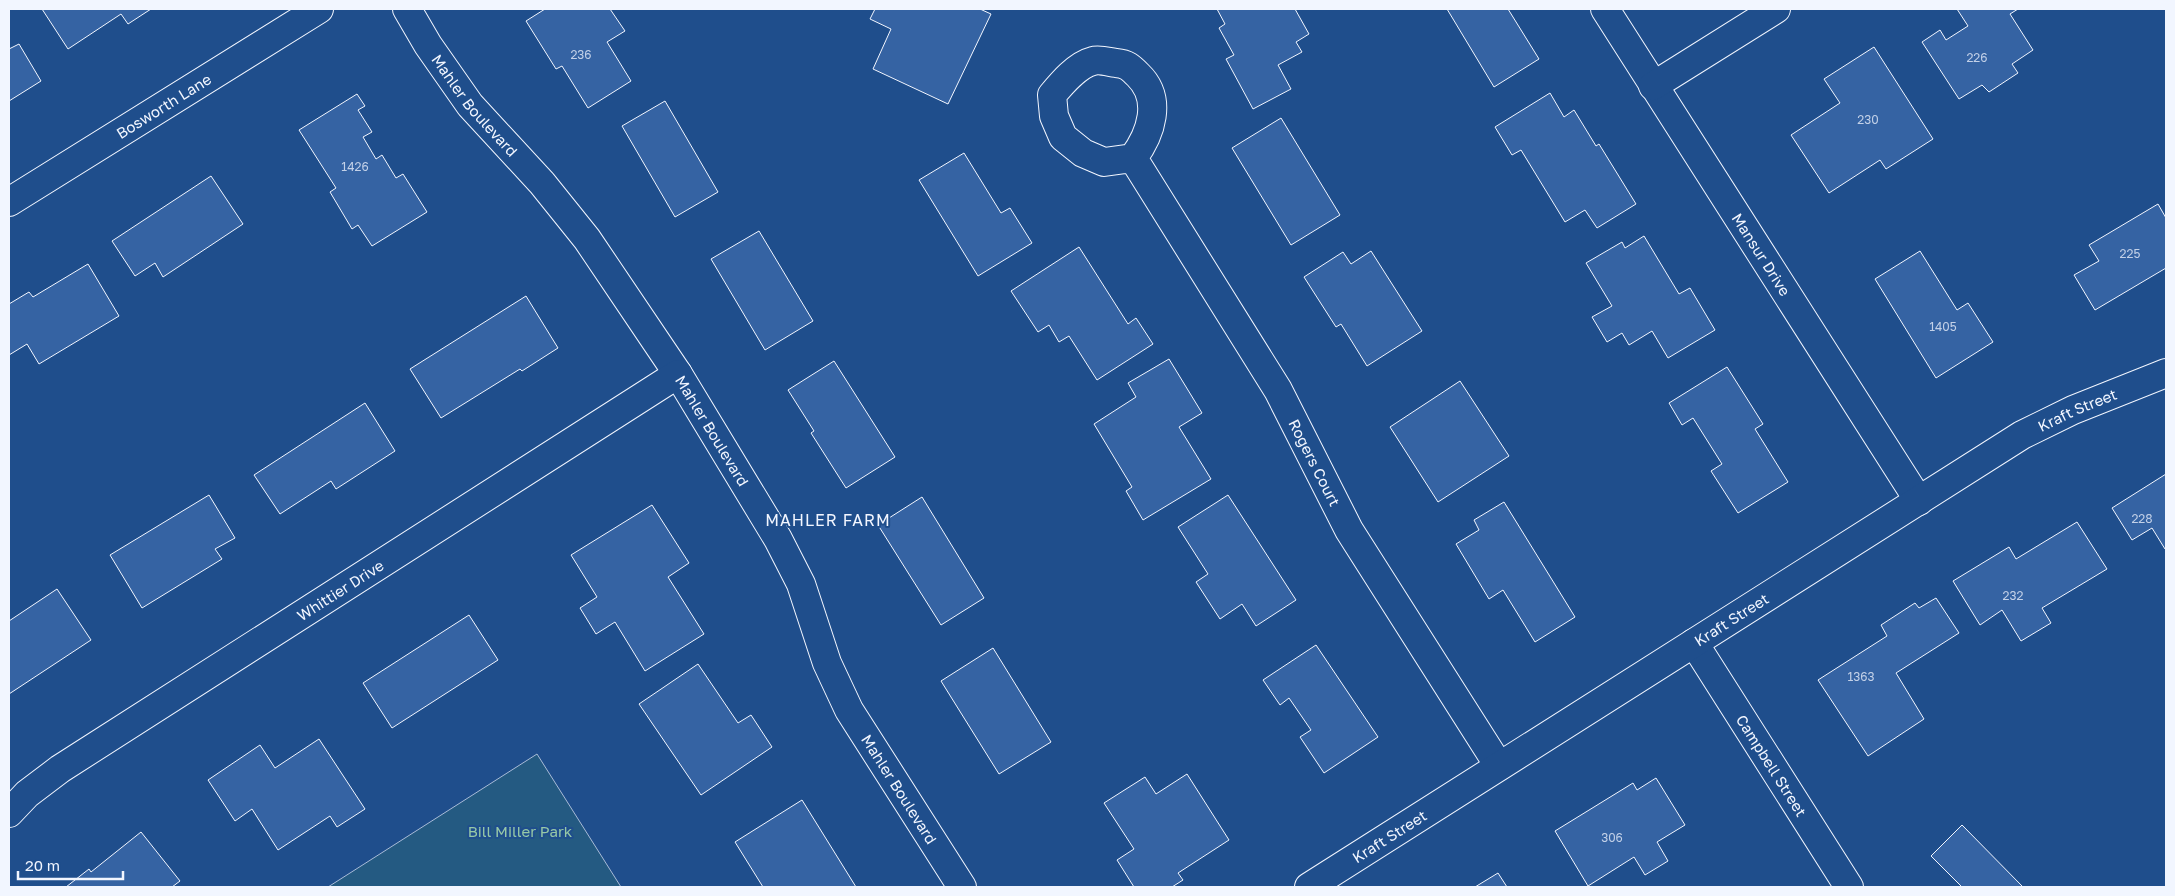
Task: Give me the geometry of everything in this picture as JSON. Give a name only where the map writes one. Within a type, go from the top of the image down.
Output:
[{"type":"street","name":"Bosworth Lane","points":[[9,202],[319,9]]},
{"type":"street","name":"Mahler Boulevard","points":[[406,9],[428,45],[470,105],[542,184],[587,239],[678,374],[778,539],[801,584],[828,663],[849,710],[962,887]]},
{"type":"street","name":"Mansur Drive","points":[[1605,9],[1919,501]]},
{"type":"street","points":[[1653,86],[1776,9]]},
{"type":"street","name":"Rogers Court","points":[[1133,158],[1278,390],[1349,530],[1499,766]]},
{"type":"street","name":"Kraft Street","points":[[1309,887],[2022,435],[2073,410],[2166,373]]},
{"type":"street","name":"Whittier Drive","points":[[9,813],[27,794],[60,769],[678,374]]},
{"type":"street","name":"Campbell Street","points":[[1694,643],[1849,887]]},
{"type":"green space","name":"Bill Miller Park","points":[[537,754],[621,887],[328,887]]},
{"type":"building","points":[[42,9],[151,9],[128,24],[121,14],[68,49]]},
{"type":"building","points":[[545,9],[610,9],[625,31],[607,42],[631,81],[588,108],[562,66],[556,69],[526,21]]},
{"type":"building","points":[[875,9],[980,9],[991,14],[948,104],[873,69],[891,29],[870,19]]},
{"type":"building","points":[[1217,9],[1295,9],[1309,34],[1296,42],[1302,52],[1278,65],[1291,89],[1253,109],[1226,59],[1234,55],[1219,28],[1225,24]]},
{"type":"building","points":[[1447,9],[1508,9],[1539,59],[1494,87]]},
{"type":"building","points":[[1957,9],[2018,9],[2010,14],[2033,50],[2012,64],[2018,73],[1989,92],[1982,85],[1959,99],[1922,42],[1940,30],[1946,40],[1968,26]]},
{"type":"building","points":[[19,44],[41,81],[9,101],[9,49]]},
{"type":"building","points":[[1874,47],[1933,139],[1886,169],[1880,160],[1829,193],[1791,135],[1840,103],[1824,79]]},
{"type":"building","points":[[1550,93],[1564,117],[1574,110],[1596,146],[1599,144],[1636,204],[1597,228],[1585,210],[1565,222],[1521,150],[1512,155],[1495,127]]},
{"type":"building","points":[[357,94],[365,106],[358,110],[372,132],[363,137],[376,159],[382,155],[396,178],[403,174],[427,212],[372,246],[358,225],[352,229],[330,192],[336,188],[299,130]]},
{"type":"building","points":[[665,101],[718,192],[675,217],[622,126]]},
{"type":"building","points":[[1281,118],[1340,215],[1291,245],[1232,148]]},
{"type":"building","points":[[964,153],[1001,213],[1010,208],[1032,243],[978,276],[919,180]]},
{"type":"building","points":[[211,176],[243,224],[163,277],[155,263],[135,276],[112,241]]},
{"type":"building","points":[[2158,204],[2166,218],[2166,268],[2095,310],[2074,275],[2099,261],[2089,245]]},
{"type":"building","points":[[759,231],[813,321],[765,350],[711,259]]},
{"type":"building","points":[[1644,236],[1679,294],[1690,288],[1715,330],[1668,358],[1652,331],[1629,345],[1622,333],[1607,342],[1592,317],[1612,306],[1586,263],[1622,242],[1625,248]]},
{"type":"building","points":[[1079,247],[1128,324],[1136,318],[1153,344],[1097,380],[1069,336],[1059,342],[1049,325],[1038,332],[1011,291]]},
{"type":"building","points":[[1371,251],[1422,331],[1367,366],[1341,324],[1336,327],[1304,277],[1343,252],[1351,264]]},
{"type":"building","points":[[1920,251],[1957,310],[1968,303],[1993,342],[1936,378],[1875,279]]},
{"type":"building","points":[[88,264],[119,316],[39,364],[27,344],[9,355],[9,304],[29,292],[33,297]]},
{"type":"building","points":[[526,296],[558,348],[441,418],[410,369]]},
{"type":"building","points":[[1169,359],[1202,413],[1179,427],[1211,479],[1143,520],[1126,491],[1132,487],[1094,424],[1136,397],[1128,383]]},
{"type":"building","points":[[834,361],[895,457],[846,488],[811,433],[814,431],[788,390]]},
{"type":"building","points":[[1727,367],[1763,424],[1755,429],[1788,482],[1738,513],[1711,471],[1722,464],[1693,418],[1682,425],[1669,403]]},
{"type":"building","points":[[1460,381],[1509,456],[1438,502],[1390,427]]},
{"type":"building","points":[[365,403],[395,451],[336,489],[331,481],[280,514],[254,475]]},
{"type":"building","points":[[2166,474],[2165,549],[2152,528],[2132,540],[2112,508]]},
{"type":"building","points":[[209,495],[235,538],[215,549],[222,559],[142,608],[110,555]]},
{"type":"building","points":[[1228,495],[1296,600],[1256,626],[1242,604],[1220,619],[1196,582],[1208,574],[1178,527]]},
{"type":"building","points":[[922,497],[984,598],[941,625],[878,525]]},
{"type":"building","points":[[1504,502],[1575,617],[1535,642],[1503,590],[1489,599],[1456,544],[1479,530],[1474,520]]},
{"type":"building","points":[[652,505],[689,563],[668,577],[704,634],[645,671],[615,622],[596,634],[580,608],[597,597],[571,555]]},
{"type":"building","points":[[2077,522],[2107,569],[2042,608],[2051,623],[2021,641],[2002,610],[1980,625],[1953,581],[2009,547],[2016,559]]},
{"type":"building","points":[[57,589],[91,640],[9,694],[9,621]]},
{"type":"building","points":[[1936,598],[1959,633],[1896,673],[1924,719],[1868,756],[1818,680],[1887,636],[1881,625],[1915,603],[1919,608]]},
{"type":"building","points":[[469,615],[498,660],[392,728],[363,683]]},
{"type":"building","points":[[1316,645],[1378,737],[1324,773],[1300,737],[1311,730],[1289,698],[1280,705],[1263,680]]},
{"type":"building","points":[[993,648],[1051,742],[999,774],[941,681]]},
{"type":"building","points":[[698,664],[738,723],[751,715],[772,747],[701,795],[639,704]]},
{"type":"building","points":[[319,739],[365,809],[337,827],[330,816],[278,850],[252,809],[235,821],[208,780],[260,745],[275,768]]},
{"type":"building","points":[[1187,774],[1229,840],[1178,873],[1183,880],[1172,887],[1134,887],[1117,860],[1134,849],[1104,803],[1145,777],[1156,794]]},
{"type":"building","points":[[1656,778],[1685,825],[1657,842],[1668,861],[1645,875],[1634,857],[1588,886],[1555,831],[1633,783],[1637,790]]},
{"type":"building","points":[[802,800],[856,887],[763,887],[735,842]]},
{"type":"building","points":[[1962,825],[2023,887],[1962,887],[1931,856]]},
{"type":"building","points":[[141,832],[180,881],[172,887],[66,887],[89,869],[91,872]]},
{"type":"building","points":[[1498,873],[1507,887],[1475,887]]},
{"type":"district","name":"MAHLER FARM","points":[[828,520]]}]
